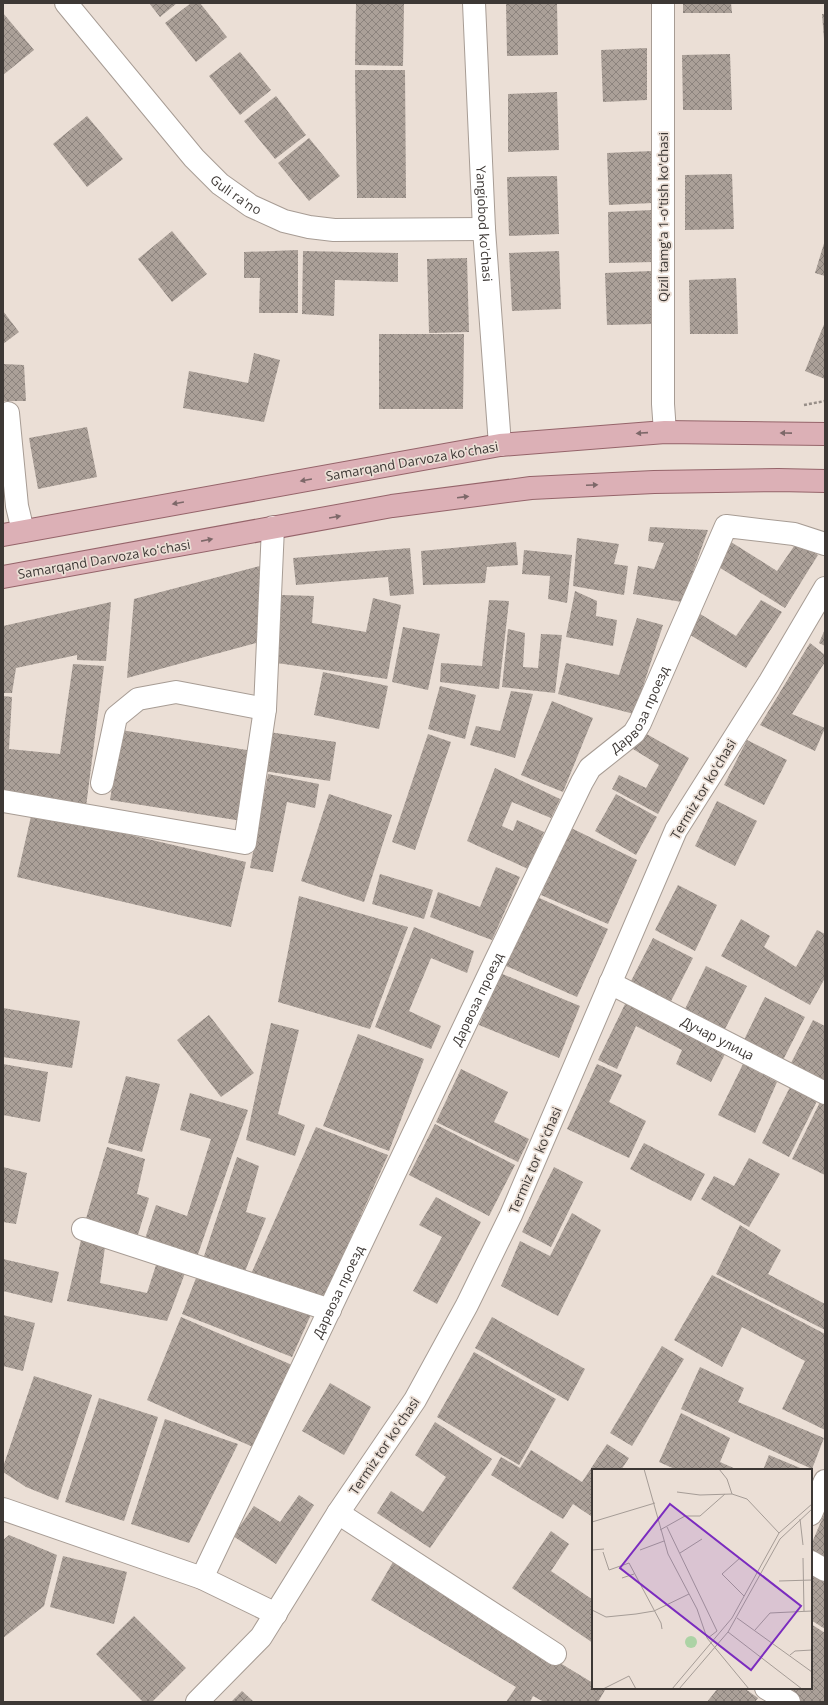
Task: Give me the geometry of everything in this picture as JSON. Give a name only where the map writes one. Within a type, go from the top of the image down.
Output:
[{"type":"main road","name":"Samarqand Darvoza koʻchasi","points":[[13,533],[500,445],[665,432],[825,434]]},
{"type":"main road","name":"Samarqand Darvoza koʻchasi","points":[[3,577],[392,506],[531,488],[654,482],[778,480],[825,481]]},
{"type":"street","name":"Guli ra'no","points":[[66,3],[194,158],[220,184],[250,206],[284,221],[309,227],[328,229],[484,229]]},
{"type":"street","name":"Yangiobod ko'chasi","points":[[474,3],[484,229],[500,445]]},
{"type":"street","name":"Qizil tamg'a 1-o'tish ko'chasi","points":[[663,3],[662,404],[665,432]]},
{"type":"street","points":[[8,413],[18,506],[13,533]]},
{"type":"street","name":"Дарвоза проезд","points":[[202,1578],[582,782],[590,768],[634,733],[640,723],[726,526],[794,534],[825,544]]},
{"type":"street","points":[[3,800],[245,843],[265,709],[273,556],[273,527]]},
{"type":"street","name":"Termiz tor koʻchasi","points":[[197,1702],[261,1637],[338,1513],[415,1400],[467,1305],[511,1215],[676,830],[769,683],[825,588]]},
{"type":"street","points":[[102,783],[116,717],[138,700],[176,692],[265,709]]},
{"type":"street","name":"Дучар улица","points":[[610,983],[825,1093]]},
{"type":"street","points":[[83,1229],[330,1310]]},
{"type":"street","points":[[812,1512],[825,1481]]},
{"type":"street","points":[[3,1509],[202,1578],[276,1614]]},
{"type":"street","points":[[338,1513],[556,1654]]},
{"type":"street","points":[[812,1563],[825,1570]]},
{"type":"street","points":[[768,1689],[790,1702]]},
{"type":"building","points":[[149,3],[177,3],[160,17]]},
{"type":"building","points":[[191,3],[200,3],[227,37],[196,62],[165,23]]},
{"type":"building","points":[[356,3],[404,3],[403,66],[355,65]]},
{"type":"building","points":[[506,3],[557,3],[558,55],[507,56]]},
{"type":"building","points":[[683,3],[731,3],[732,13],[683,13]]},
{"type":"building","points":[[3,13],[34,50],[3,75]]},
{"type":"building","points":[[822,14],[825,14],[825,39],[824,39]]},
{"type":"building","points":[[647,48],[647,100],[603,102],[601,50]]},
{"type":"building","points":[[240,52],[271,90],[240,115],[209,76]]},
{"type":"building","points":[[730,54],[732,110],[683,110],[682,55]]},
{"type":"building","points":[[355,70],[405,70],[406,198],[357,198]]},
{"type":"building","points":[[557,92],[559,150],[508,152],[508,94]]},
{"type":"building","points":[[276,96],[306,135],[275,159],[244,121]]},
{"type":"building","points":[[87,116],[123,159],[87,187],[53,144]]},
{"type":"building","points":[[309,138],[340,176],[309,201],[278,163]]},
{"type":"building","points":[[653,151],[653,203],[609,205],[607,153]]},
{"type":"building","points":[[732,174],[734,229],[685,230],[685,175]]},
{"type":"building","points":[[557,176],[559,234],[509,236],[507,177]]},
{"type":"building","points":[[653,210],[654,262],[609,263],[608,212]]},
{"type":"building","points":[[172,231],[207,274],[172,302],[138,259]]},
{"type":"building","points":[[825,240],[825,276],[815,273]]},
{"type":"building","points":[[298,250],[298,313],[259,313],[260,278],[244,278],[244,252]]},
{"type":"building","points":[[303,251],[398,253],[398,282],[335,280],[334,316],[302,314]]},
{"type":"building","points":[[559,251],[561,309],[512,311],[509,253]]},
{"type":"building","points":[[467,258],[469,332],[429,333],[427,259]]},
{"type":"building","points":[[651,271],[651,324],[607,325],[605,273]]},
{"type":"building","points":[[736,278],[738,334],[690,334],[689,280]]},
{"type":"building","points":[[3,311],[19,332],[3,344]]},
{"type":"building","points":[[825,322],[825,379],[805,371]]},
{"type":"building","points":[[379,334],[464,334],[463,409],[379,409]]},
{"type":"building","points":[[254,353],[280,360],[264,422],[183,408],[189,371],[248,383]]},
{"type":"building","points":[[3,364],[24,365],[26,401],[3,401]]},
{"type":"building","points":[[87,427],[97,477],[38,489],[29,438]]},
{"type":"building","points":[[650,527],[708,530],[682,602],[633,594],[638,566],[654,569],[664,543],[648,541]]},
{"type":"building","points":[[577,538],[619,544],[614,564],[628,566],[624,595],[573,586]]},
{"type":"building","points":[[516,542],[518,565],[487,567],[485,583],[423,585],[421,551]]},
{"type":"building","points":[[731,542],[777,571],[797,542],[818,555],[785,608],[717,566]]},
{"type":"building","points":[[410,548],[414,594],[390,596],[388,577],[296,585],[293,558]]},
{"type":"building","points":[[524,550],[572,555],[567,603],[548,599],[550,576],[522,574]]},
{"type":"building","points":[[264,565],[263,641],[127,678],[134,599]]},
{"type":"building","points":[[575,591],[597,601],[596,616],[617,620],[613,646],[566,637]]},
{"type":"building","points":[[281,595],[314,596],[312,623],[366,632],[373,598],[401,605],[387,679],[277,663]]},
{"type":"building","points":[[489,600],[509,601],[499,689],[440,682],[441,663],[482,666]]},
{"type":"building","points":[[761,600],[782,612],[746,668],[685,632],[697,612],[736,636]]},
{"type":"building","points":[[111,602],[106,661],[77,660],[77,655],[16,668],[12,693],[3,693],[3,626]]},
{"type":"building","points":[[637,618],[663,625],[634,714],[558,694],[566,663],[619,675]]},
{"type":"building","points":[[403,627],[440,634],[428,690],[392,682]]},
{"type":"building","points":[[508,629],[525,633],[523,667],[538,668],[541,634],[562,635],[555,693],[502,687]]},
{"type":"building","points":[[825,629],[825,646],[819,643]]},
{"type":"building","points":[[810,643],[825,655],[825,662],[792,714],[825,728],[815,751],[760,725]]},
{"type":"building","points":[[73,664],[104,666],[86,807],[3,797],[3,696],[12,697],[9,749],[60,754]]},
{"type":"building","points":[[323,672],[388,686],[379,729],[314,715]]},
{"type":"building","points":[[440,686],[476,695],[465,739],[428,729]]},
{"type":"building","points":[[511,691],[533,694],[515,758],[470,745],[476,726],[500,731]]},
{"type":"building","points":[[552,701],[593,718],[563,792],[521,775]]},
{"type":"building","points":[[121,730],[253,751],[242,821],[110,800]]},
{"type":"building","points":[[269,732],[336,742],[330,781],[264,771]]},
{"type":"building","points":[[643,732],[689,758],[658,814],[612,789],[619,775],[646,788],[659,765],[633,749]]},
{"type":"building","points":[[428,734],[451,742],[415,850],[392,842]]},
{"type":"building","points":[[747,740],[787,760],[764,805],[724,785]]},
{"type":"building","points":[[495,768],[560,799],[551,818],[512,802],[502,826],[513,831],[517,820],[544,832],[528,869],[467,841]]},
{"type":"building","points":[[268,774],[319,784],[315,808],[287,802],[273,872],[250,868]]},
{"type":"building","points":[[329,794],[392,815],[364,902],[301,881]]},
{"type":"building","points":[[616,794],[657,817],[636,855],[595,831]]},
{"type":"building","points":[[717,801],[757,821],[735,866],[695,846]]},
{"type":"building","points":[[32,812],[246,862],[231,927],[17,877]]},
{"type":"building","points":[[569,827],[637,860],[608,924],[541,895]]},
{"type":"building","points":[[496,867],[520,877],[492,940],[430,917],[438,892],[480,907]]},
{"type":"building","points":[[380,874],[433,890],[424,919],[372,904]]},
{"type":"building","points":[[678,885],[717,905],[695,951],[655,930]]},
{"type":"building","points":[[299,896],[408,927],[370,1029],[278,1002]]},
{"type":"building","points":[[535,896],[608,929],[577,997],[504,965]]},
{"type":"building","points":[[741,919],[770,936],[764,947],[796,967],[817,930],[825,934],[825,978],[810,1005],[721,956]]},
{"type":"building","points":[[414,927],[474,951],[467,973],[431,958],[409,1011],[441,1026],[431,1049],[375,1027]]},
{"type":"building","points":[[653,938],[693,958],[670,1003],[630,983]]},
{"type":"building","points":[[706,966],[747,986],[724,1031],[684,1011]]},
{"type":"building","points":[[500,973],[580,1006],[559,1058],[479,1025]]},
{"type":"building","points":[[765,997],[805,1017],[782,1062],[743,1042]]},
{"type":"building","points":[[626,1002],[725,1054],[711,1082],[676,1064],[682,1050],[636,1026],[617,1069],[598,1060]]},
{"type":"building","points":[[3,1008],[80,1021],[72,1068],[3,1057]]},
{"type":"building","points":[[209,1015],[254,1073],[221,1097],[177,1040]]},
{"type":"building","points":[[813,1020],[825,1026],[825,1082],[790,1065]]},
{"type":"building","points":[[271,1023],[299,1030],[278,1114],[305,1125],[295,1156],[246,1140]]},
{"type":"building","points":[[358,1034],[424,1059],[389,1151],[323,1126]]},
{"type":"building","points":[[3,1064],[48,1072],[40,1122],[3,1115]]},
{"type":"building","points":[[597,1064],[622,1075],[609,1102],[646,1121],[629,1158],[567,1129]]},
{"type":"building","points":[[743,1064],[777,1082],[755,1133],[718,1115]]},
{"type":"building","points":[[461,1069],[508,1092],[494,1122],[529,1139],[518,1162],[436,1122]]},
{"type":"building","points":[[126,1076],[160,1084],[142,1152],[108,1143]]},
{"type":"building","points":[[790,1087],[817,1101],[789,1157],[762,1143]]},
{"type":"building","points":[[190,1093],[248,1110],[197,1257],[145,1239],[156,1205],[187,1216],[211,1139],[180,1130]]},
{"type":"building","points":[[820,1102],[825,1105],[825,1175],[792,1159]]},
{"type":"building","points":[[435,1124],[515,1165],[489,1216],[409,1175]]},
{"type":"building","points":[[316,1127],[388,1155],[323,1300],[251,1274]]},
{"type":"building","points":[[644,1143],[705,1174],[691,1201],[630,1169]]},
{"type":"building","points":[[107,1147],[145,1159],[137,1194],[149,1198],[137,1238],[85,1222]]},
{"type":"building","points":[[237,1157],[259,1166],[246,1212],[266,1218],[244,1274],[203,1259]]},
{"type":"building","points":[[749,1158],[780,1174],[749,1227],[701,1199],[714,1176],[734,1186]]},
{"type":"building","points":[[3,1167],[27,1173],[16,1224],[3,1222]]},
{"type":"building","points":[[554,1167],[583,1182],[551,1247],[522,1232]]},
{"type":"building","points":[[436,1197],[481,1222],[437,1304],[413,1291],[442,1237],[419,1225]]},
{"type":"building","points":[[572,1213],[601,1230],[558,1316],[501,1286],[520,1241],[550,1256]]},
{"type":"building","points":[[740,1225],[781,1250],[768,1274],[825,1304],[825,1330],[716,1274]]},
{"type":"building","points":[[81,1240],[105,1247],[100,1283],[147,1293],[157,1262],[185,1273],[167,1321],[67,1301]]},
{"type":"building","points":[[3,1259],[59,1272],[52,1303],[3,1291]]},
{"type":"building","points":[[198,1273],[313,1310],[292,1357],[182,1314]]},
{"type":"building","points":[[712,1275],[825,1334],[825,1430],[782,1409],[805,1361],[742,1327],[722,1367],[674,1340]]},
{"type":"building","points":[[3,1315],[35,1323],[23,1371],[3,1366]]},
{"type":"building","points":[[181,1317],[292,1365],[253,1447],[147,1400]]},
{"type":"building","points":[[492,1317],[585,1369],[568,1401],[475,1348]]},
{"type":"building","points":[[662,1346],[684,1359],[632,1446],[610,1433]]},
{"type":"building","points":[[474,1352],[556,1399],[519,1465],[437,1417]]},
{"type":"building","points":[[700,1367],[744,1388],[738,1402],[824,1438],[812,1469],[681,1409]]},
{"type":"building","points":[[34,1376],[92,1395],[58,1500],[26,1487],[3,1472],[3,1467]]},
{"type":"building","points":[[330,1383],[371,1407],[344,1455],[302,1431]]},
{"type":"building","points":[[99,1398],[158,1417],[124,1521],[65,1502]]},
{"type":"building","points":[[681,1413],[730,1438],[720,1462],[736,1469],[675,1469],[659,1462]]},
{"type":"building","points":[[165,1419],[238,1444],[189,1543],[131,1524]]},
{"type":"building","points":[[435,1422],[492,1459],[430,1548],[377,1513],[391,1491],[423,1512],[446,1477],[415,1455]]},
{"type":"building","points":[[607,1444],[629,1458],[622,1469],[592,1469],[591,1516],[573,1504],[563,1519],[491,1475],[501,1457],[520,1468],[531,1450],[582,1482]]},
{"type":"building","points":[[769,1455],[803,1469],[763,1469]]},
{"type":"building","points":[[299,1495],[314,1505],[276,1564],[233,1536],[254,1506],[280,1522]]},
{"type":"building","points":[[825,1512],[825,1560],[812,1554],[812,1543]]},
{"type":"building","points":[[551,1531],[569,1544],[551,1571],[592,1599],[592,1642],[512,1588]]},
{"type":"building","points":[[9,1535],[57,1555],[44,1606],[3,1638],[3,1540]]},
{"type":"building","points":[[63,1556],[127,1572],[114,1624],[50,1607]]},
{"type":"building","points":[[393,1562],[592,1682],[592,1689],[605,1690],[598,1702],[544,1702],[533,1696],[530,1702],[506,1702],[516,1687],[371,1600]]},
{"type":"building","points":[[812,1567],[825,1574],[825,1629],[812,1621]]},
{"type":"building","points":[[134,1616],[186,1668],[152,1702],[143,1702],[96,1654]]},
{"type":"building","points":[[812,1625],[825,1633],[825,1702],[801,1702],[780,1689],[812,1689]]},
{"type":"building","points":[[717,1689],[745,1689],[758,1698],[755,1702],[707,1702]]},
{"type":"building","points":[[242,1691],[254,1702],[231,1702]]}]
